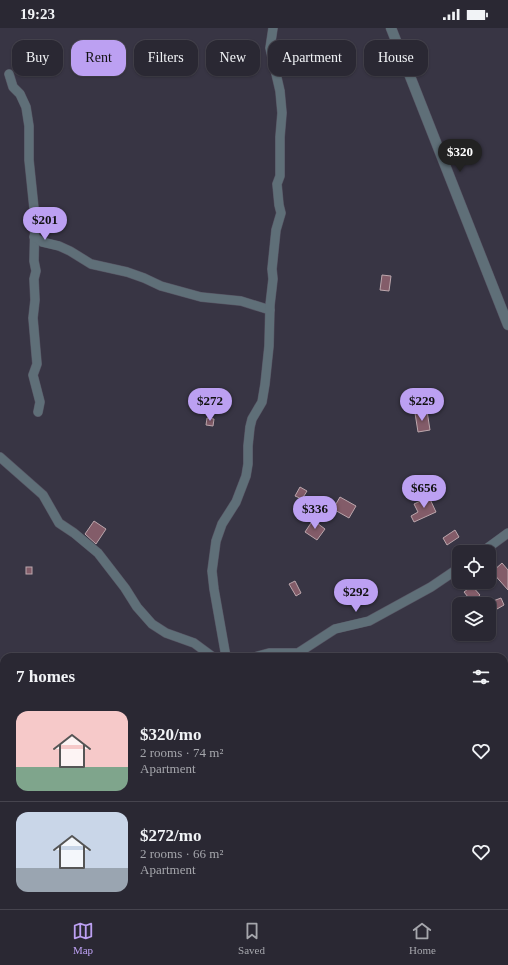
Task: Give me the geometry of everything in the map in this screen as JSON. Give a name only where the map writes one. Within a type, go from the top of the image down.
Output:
[{"type":"street","points":[[225,653],[212,571],[216,541],[222,524],[236,502],[246,476],[250,428],[252,419],[262,402],[269,346],[273,279],[272,269],[276,230],[281,213],[277,184],[280,176],[280,137],[282,113],[280,91],[270,48],[273,28]]},
{"type":"street","points":[[391,28],[508,325]]},
{"type":"street","points":[[9,74],[13,87],[20,94],[26,107],[29,126],[29,160],[35,218],[34,237],[36,271],[33,324],[37,364],[33,375],[40,402],[38,412]]},
{"type":"street","points":[[34,237],[42,242],[65,249],[90,264],[127,272],[161,286],[202,297],[241,301],[270,310]]},
{"type":"street","points":[[0,457],[43,495],[59,524],[74,533],[98,553],[125,588],[137,607],[152,624],[166,633],[194,643],[208,653]]},
{"type":"street","points":[[492,545],[508,533]]},
{"type":"street","points":[[269,653],[298,653],[335,629],[369,621],[431,587],[452,573]]},
{"type":"building","points":[[382,275],[391,276],[389,291],[380,290]]},
{"type":"building","points":[[427,411],[430,430],[418,432],[415,413]]},
{"type":"building","points":[[207,418],[214,419],[213,426],[206,425]]},
{"type":"building","points":[[300,487],[307,491],[302,499],[295,496]]},
{"type":"building","points":[[340,497],[356,506],[349,518],[333,509]]},
{"type":"building","points":[[429,497],[436,512],[414,522],[411,516],[418,512],[414,504]]},
{"type":"building","points":[[313,520],[325,529],[317,540],[305,532]]},
{"type":"building","points":[[94,521],[106,529],[96,544],[85,534]]},
{"type":"building","points":[[455,530],[459,537],[447,545],[443,538]]},
{"type":"building","points":[[502,563],[508,570],[508,590],[496,576],[496,568]]},
{"type":"building","points":[[26,567],[32,567],[32,574],[26,574]]},
{"type":"building","points":[[295,581],[301,593],[296,596],[289,584]]},
{"type":"building","points":[[468,589],[475,589],[480,595],[478,597],[468,597],[464,592]]},
{"type":"building","points":[[501,598],[504,605],[497,609],[496,600]]}]
